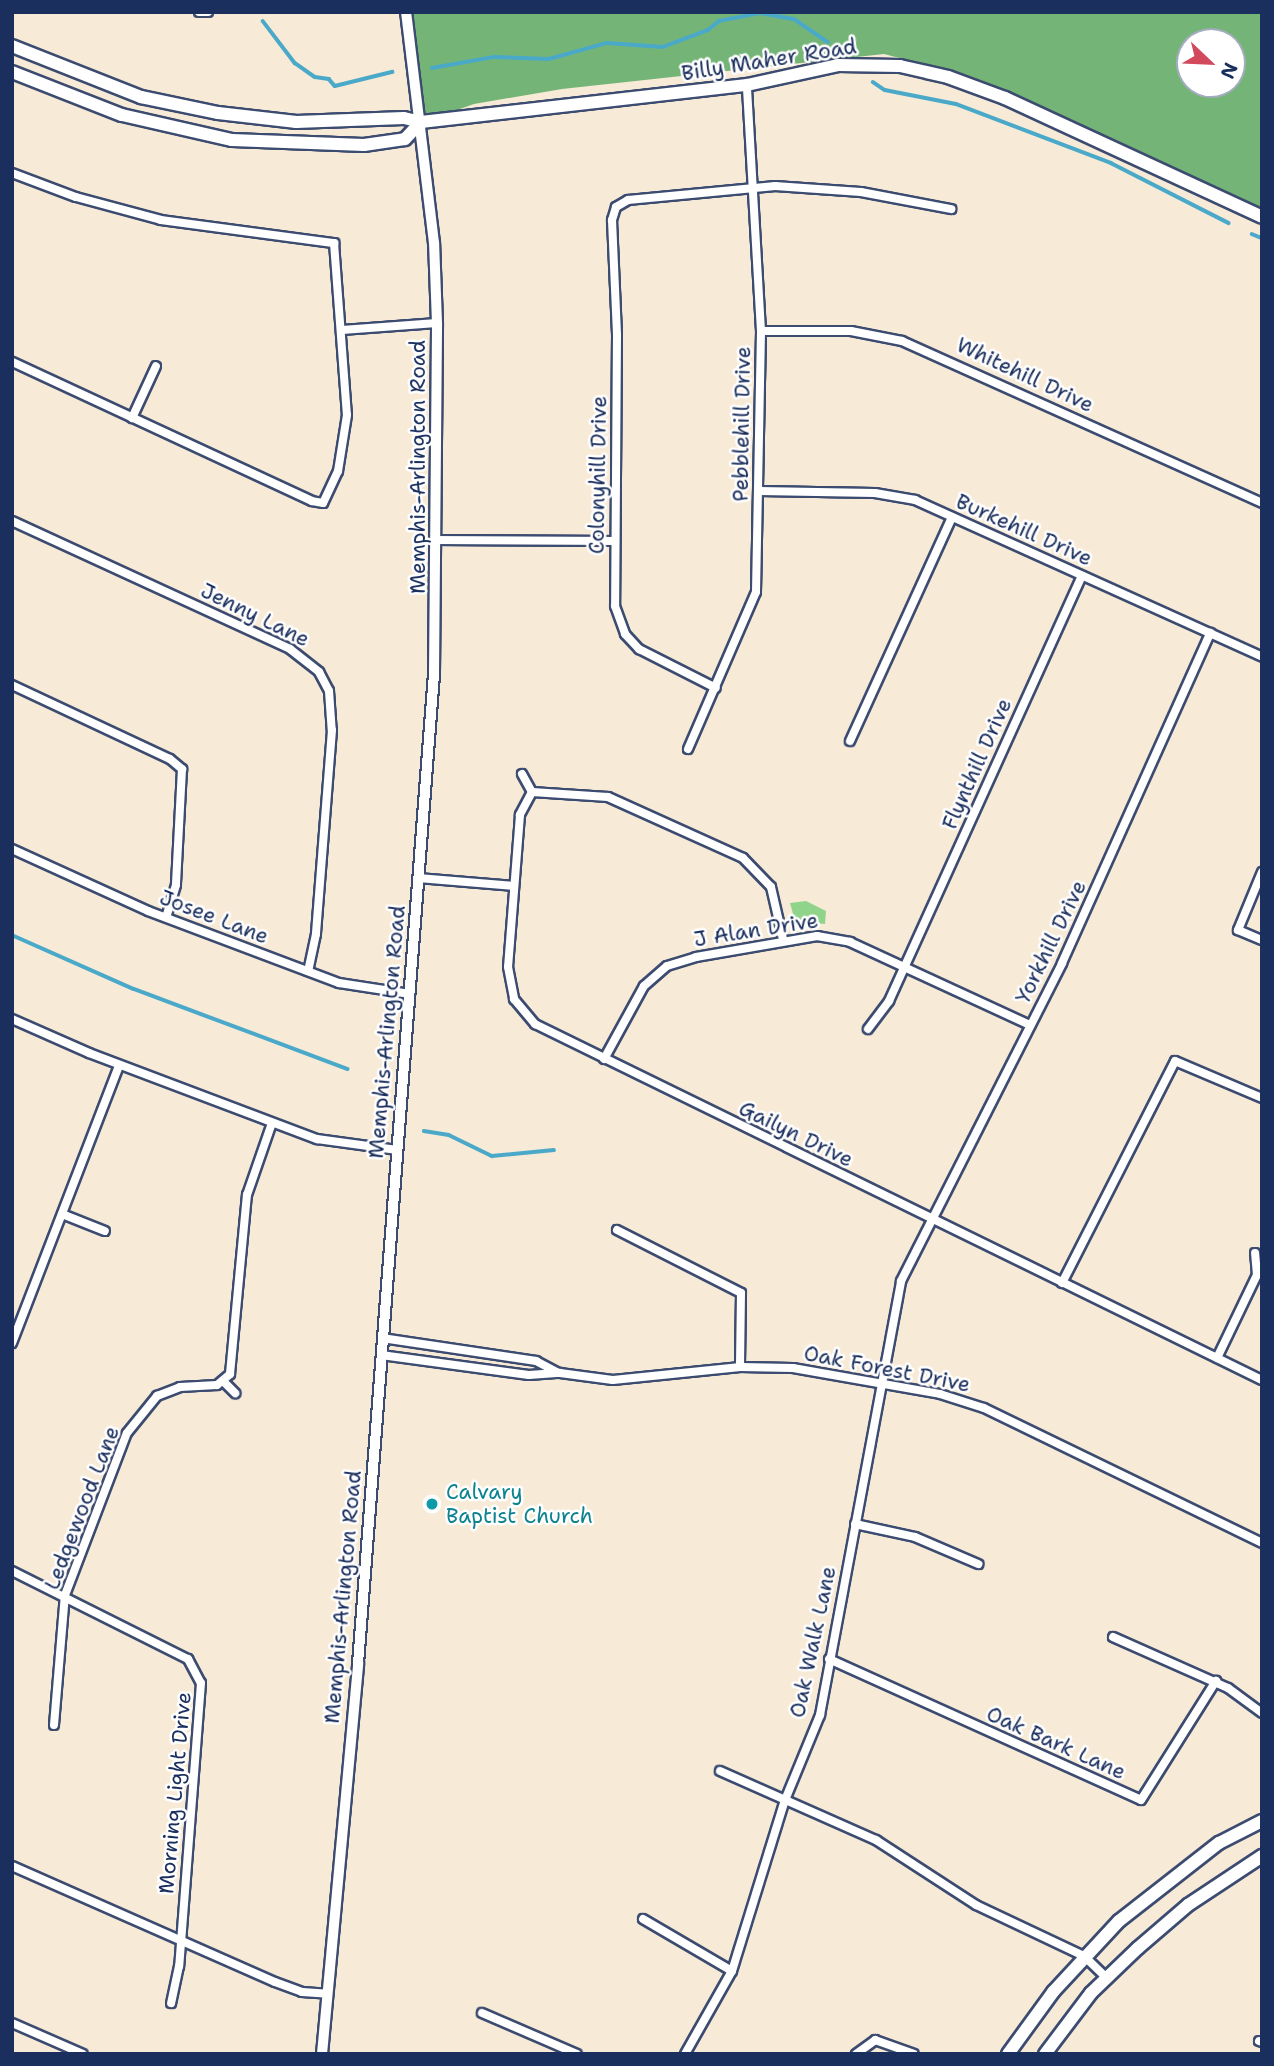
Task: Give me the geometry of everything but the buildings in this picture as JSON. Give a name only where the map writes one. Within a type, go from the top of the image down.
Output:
[{"type":"main road","points":[[12,46],[83,77],[170,104],[258,119],[404,118],[421,122]]},
{"type":"main road","name":"Billy Maher Road","points":[[421,122],[747,85],[838,65],[883,64],[926,71],[1033,110],[1262,217]]},
{"type":"main road","points":[[12,72],[77,100],[164,127],[251,142],[364,145],[405,139],[421,122]]},
{"type":"main road","points":[[164,127],[170,104]]},
{"type":"main road","points":[[1007,2054],[1084,1956],[1161,1885],[1219,1843],[1262,1821]]},
{"type":"main road","points":[[1045,2054],[1106,1977],[1188,1905],[1262,1856]]},
{"type":"street","name":"Memphis-Arlington Road","points":[[322,2054],[434,685],[437,323],[421,122],[406,12]]},
{"type":"street","name":"Pebblehill Drive","points":[[688,749],[754,603],[759,491],[761,331],[747,85]]},
{"type":"street","points":[[12,173],[76,197],[168,222],[334,243],[342,331],[346,432],[338,471],[323,503],[12,362]]},
{"type":"street","name":"Colonyhill Drive","points":[[716,688],[654,660],[625,634],[615,606],[617,335],[612,204],[751,187]]},
{"type":"street","points":[[751,187],[861,192],[951,209]]},
{"type":"street","points":[[342,331],[437,323]]},
{"type":"street","name":"Whitehill Drive","points":[[761,331],[851,331],[902,341],[1262,503]]},
{"type":"street","points":[[132,418],[156,366]]},
{"type":"street","name":"Burkehill Drive","points":[[759,491],[889,494],[952,517],[1262,657]]},
{"type":"street","points":[[850,741],[952,517]]},
{"type":"street","name":"Jenny Lane","points":[[12,521],[290,649],[319,672],[329,691],[332,730],[316,934],[307,971]]},
{"type":"street","points":[[437,540],[615,541]]},
{"type":"street","name":"Flynthill Drive","points":[[868,1029],[885,1008],[1082,576]]},
{"type":"street","name":"Yorkhill Drive","points":[[913,1261],[1062,963],[1210,633]]},
{"type":"street","points":[[12,685],[170,759],[182,769],[176,885],[166,917]]},
{"type":"street","points":[[522,774],[532,792],[608,797],[743,858],[771,887],[783,939]]},
{"type":"street","name":"Gailyn Drive","points":[[532,792],[520,815],[508,967],[514,999],[541,1029],[1262,1380]]},
{"type":"street","name":"Josee Lane","points":[[12,849],[166,917],[307,971],[358,989],[410,994]]},
{"type":"street","points":[[1262,872],[1238,930],[1262,940]]},
{"type":"street","points":[[419,878],[514,886]]},
{"type":"street","name":"J Alan Drive","points":[[604,1059],[644,986],[667,966],[783,939],[831,936],[1030,1024]]},
{"type":"street","points":[[12,1019],[119,1065],[272,1124],[333,1143],[397,1150]]},
{"type":"street","points":[[1062,1283],[1175,1061],[1262,1098]]},
{"type":"street","points":[[12,1343],[119,1065]]},
{"type":"street","points":[[235,1392],[224,1382],[233,1365],[247,1195],[272,1124]]},
{"type":"street","points":[[62,1214],[106,1231]]},
{"type":"street","points":[[617,1230],[741,1293],[740,1367]]},
{"type":"street","points":[[1217,1359],[1257,1275],[1255,1253]]},
{"type":"street","name":"Oak Walk Lane","points":[[685,2054],[732,1970],[785,1800],[820,1714],[901,1281],[913,1261]]},
{"type":"street","name":"Oak Forest Drive","points":[[382,1338],[537,1361],[560,1373]]},
{"type":"street","name":"Oak Forest Drive","points":[[381,1355],[530,1375],[560,1373],[612,1380],[740,1367],[793,1368],[976,1404],[1262,1543]]},
{"type":"street","name":"Ledgewood Lane","points":[[54,1725],[65,1595],[127,1433],[141,1411],[170,1389],[224,1382]]},
{"type":"street","points":[[855,1524],[915,1537],[978,1564]]},
{"type":"street","name":"Morning Light Drive","points":[[12,1571],[65,1595],[188,1659],[201,1683],[181,1940],[171,2003]]},
{"type":"street","points":[[1113,1637],[1216,1681],[1262,1713]]},
{"type":"street","name":"Oak Bark Lane","points":[[829,1659],[1140,1800],[1216,1681]]},
{"type":"street","points":[[720,1771],[876,1840],[976,1905],[1084,1956],[1106,1977]]},
{"type":"street","points":[[12,1866],[296,1990],[328,1994]]},
{"type":"street","points":[[643,1919],[732,1970]]},
{"type":"street","points":[[482,2012],[577,2054]]},
{"type":"street","points":[[12,2023],[82,2054]]},
{"type":"street","points":[[856,2054],[875,2040],[914,2054]]},
{"type":"green space","points":[[405,12],[1262,12],[1262,221],[938,68],[884,54],[562,89],[474,104],[420,123]]},
{"type":"green space","points":[[806,901],[826,911],[825,924],[795,921],[790,903]]},
{"type":"waterway","points":[[432,68],[494,57],[549,59],[607,43],[663,47],[708,30],[719,21],[760,13],[794,19],[828,42]]},
{"type":"waterway","points":[[263,21],[295,63],[315,77],[329,79],[335,86],[392,72]]},
{"type":"waterway","points":[[873,82],[885,90],[956,104],[1111,163],[1229,223]]},
{"type":"waterway","points":[[1252,234],[1262,238]]},
{"type":"waterway","points":[[12,935],[134,989],[348,1069]]},
{"type":"waterway","points":[[424,1131],[449,1135],[492,1156],[554,1150]]},
{"type":"place","name":"Calvary Baptist Church","points":[[432,1504]]}]
